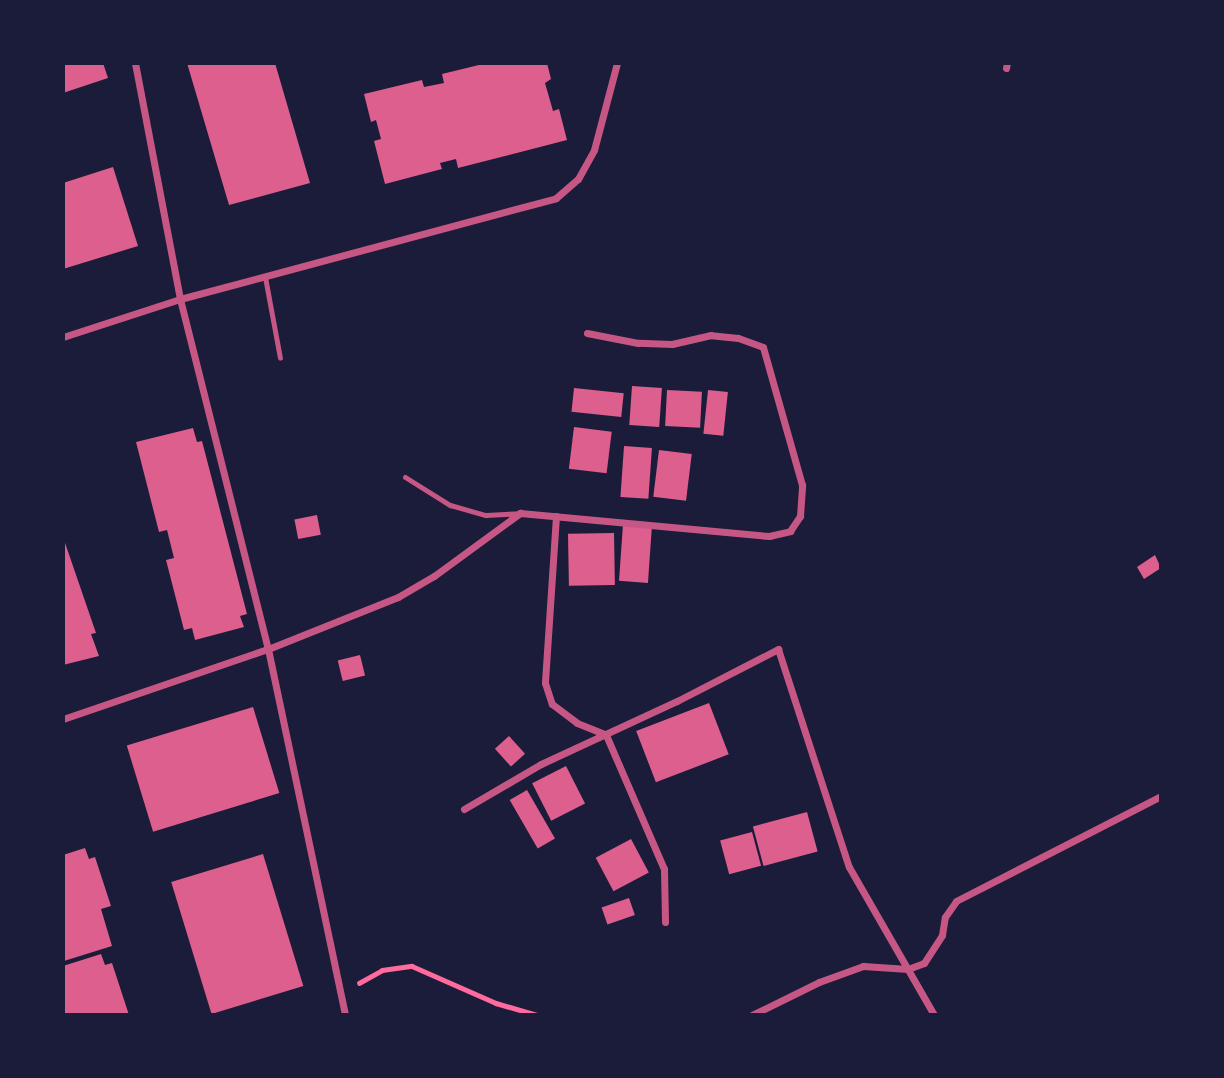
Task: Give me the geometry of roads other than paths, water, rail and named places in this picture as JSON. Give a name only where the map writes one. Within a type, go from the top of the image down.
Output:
[{"type":"street","points":[[135,63],[180,299],[268,649],[345,1015]]},
{"type":"street","points":[[63,337],[180,299],[556,198],[578,179],[594,150],[617,63]]},
{"type":"street","points":[[63,719],[268,649],[398,597],[434,576],[520,513],[769,536],[790,531],[800,516],[802,485],[763,347],[738,338],[711,335],[673,344],[638,343],[587,333]]},
{"type":"street","points":[[556,516],[545,684],[552,704],[577,723],[606,735],[664,869],[665,922]]},
{"type":"street","points":[[464,809],[541,764],[606,735],[778,649],[849,867],[934,1015]]},
{"type":"street","points":[[751,1015],[819,982],[863,966],[908,969],[924,963],[942,935],[945,917],[956,901],[1161,796]]},
{"type":"lane","points":[[265,277],[280,358]]},
{"type":"lane","points":[[405,477],[450,505],[486,515],[520,513]]}]
